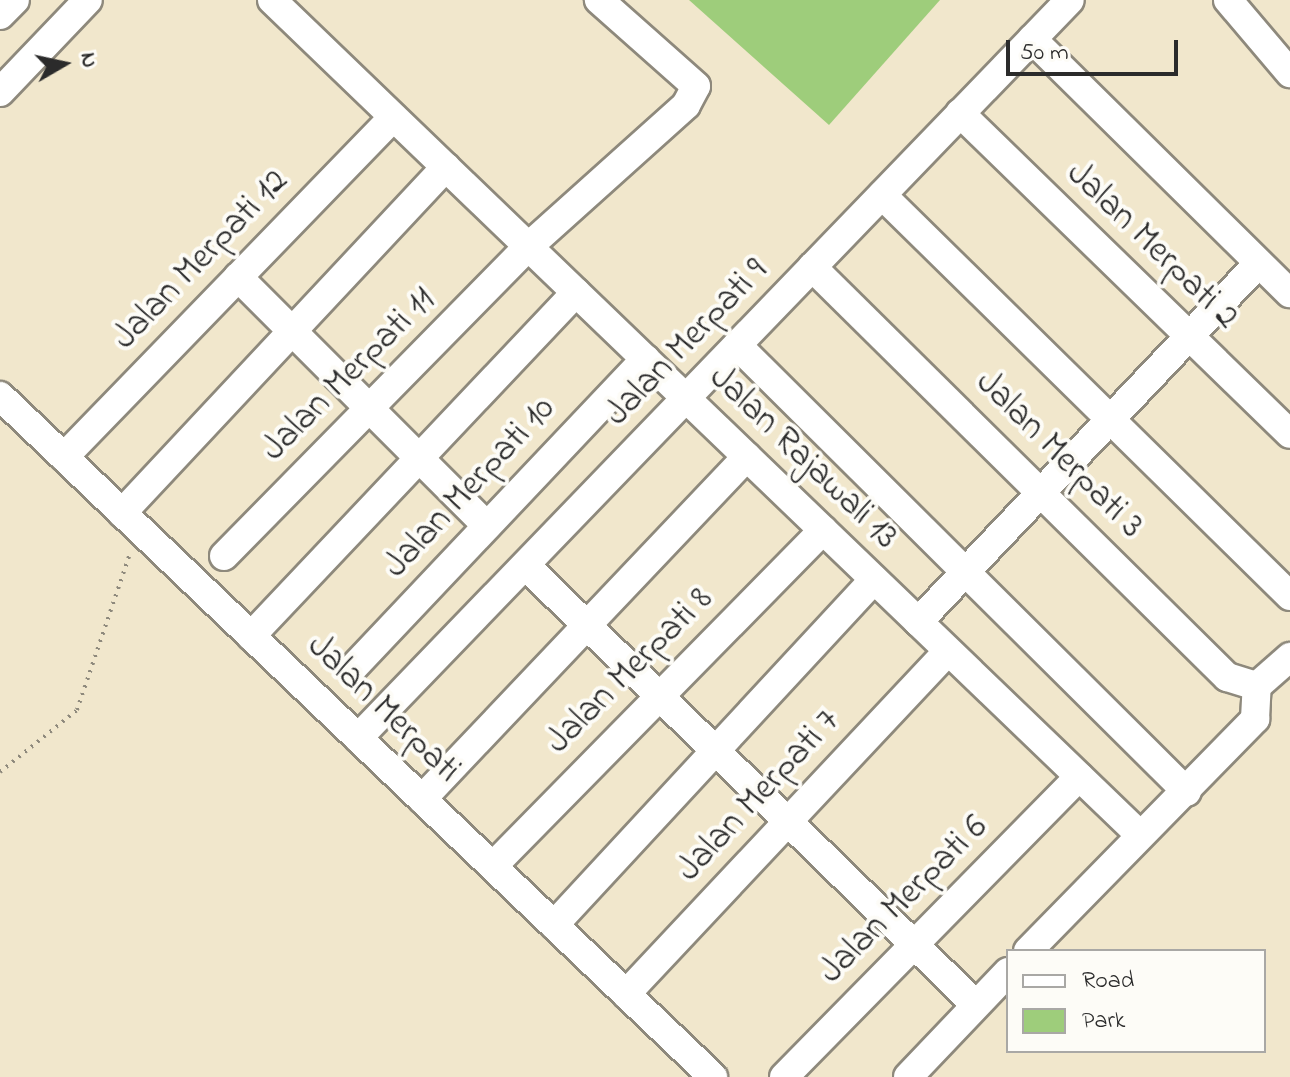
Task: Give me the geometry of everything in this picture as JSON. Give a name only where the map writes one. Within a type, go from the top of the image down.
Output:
[{"type":"street","points":[[0,15],[15,0]]},
{"type":"street","points":[[1,89],[88,0]]},
{"type":"street","name":"Jalan Rajawali 13","points":[[272,0],[1139,834]]},
{"type":"street","name":"Jalan Merpati 11","points":[[224,556],[528,247],[686,105],[696,86],[599,0]]},
{"type":"street","name":"Jalan Merpati 9","points":[[358,738],[1070,0]]},
{"type":"street","points":[[1228,0],[1290,73]]},
{"type":"street","points":[[1032,39],[1290,293]]},
{"type":"street","name":"Jalan Merpati 2","points":[[960,113],[1290,434]]},
{"type":"street","name":"Jalan Merpati 12","points":[[64,457],[393,117]]},
{"type":"street","points":[[131,521],[293,331],[446,167]]},
{"type":"street","points":[[882,195],[1290,596]]},
{"type":"street","points":[[918,622],[964,570],[1259,263]]},
{"type":"street","name":"Jalan Merpati 3","points":[[812,267],[1043,490],[1227,677],[1257,686]]},
{"type":"street","points":[[238,277],[487,526]]},
{"type":"street","points":[[251,636],[576,292]]},
{"type":"street","points":[[737,345],[1187,792]]},
{"type":"street","name":"Jalan Merpati 10","points":[[352,669],[645,359]]},
{"type":"street","name":"Jalan Merpati","points":[[0,396],[713,1077]]},
{"type":"street","points":[[422,799],[747,457]]},
{"type":"street","name":"Jalan Merpati 8","points":[[493,866],[823,530]]},
{"type":"street","points":[[525,565],[976,1005]]},
{"type":"street","points":[[554,925],[874,580]]},
{"type":"street","name":"Jalan Merpati 7","points":[[626,994],[948,651]]},
{"type":"street","points":[[1030,949],[1139,834],[1187,792],[1255,719],[1257,686],[1290,657]]},
{"type":"street","name":"Jalan Merpati 6","points":[[784,1077],[1079,777]]},
{"type":"street","points":[[908,1077],[1006,974]]},
{"type":"path","points":[[0,772],[77,710],[131,521]]},
{"type":"green space","points":[[689,0],[940,0],[829,125]]}]
